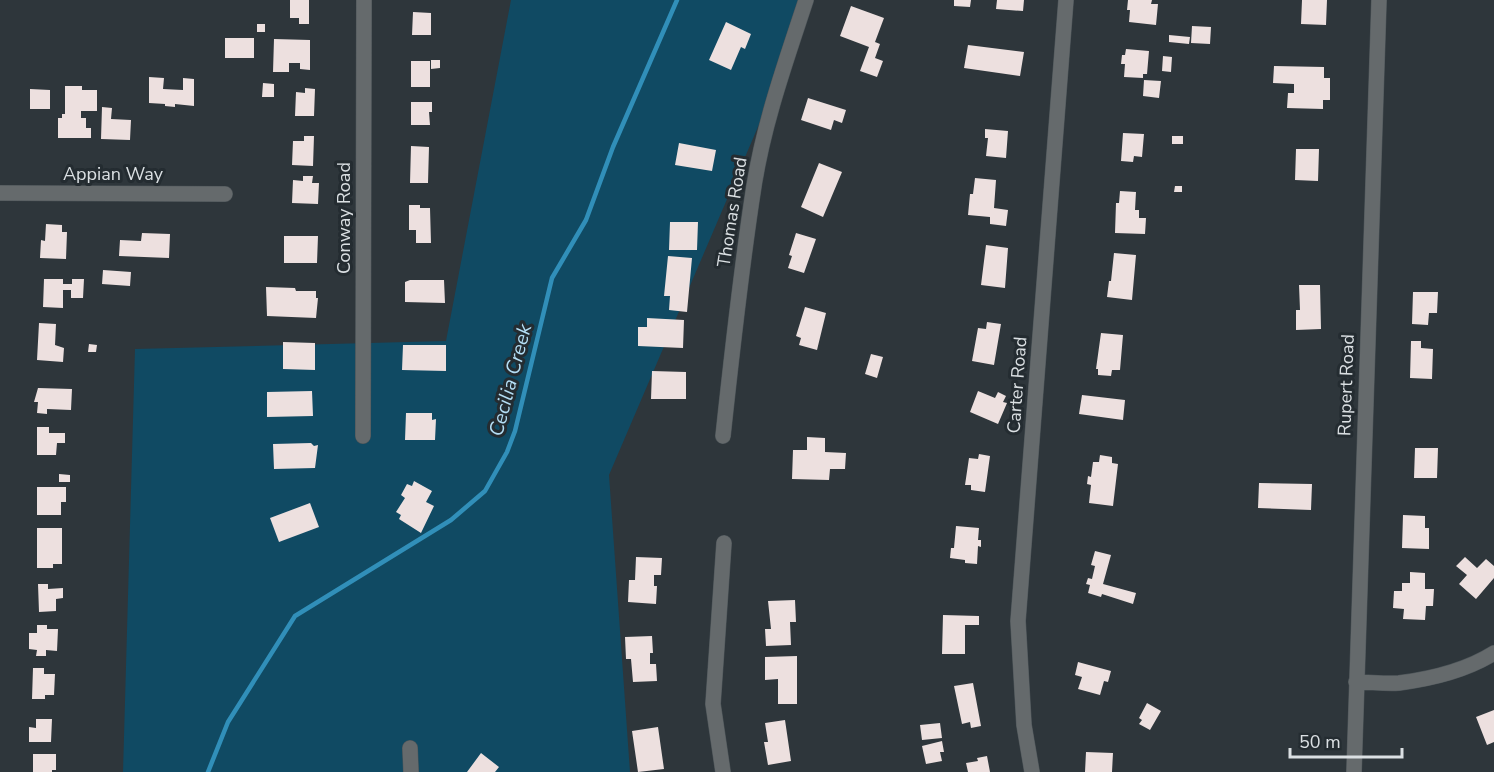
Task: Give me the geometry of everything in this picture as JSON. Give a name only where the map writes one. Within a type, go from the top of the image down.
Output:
[{"type":"street","name":"Conway Road","points":[[363,436],[364,0]]},
{"type":"street","name":"Thomas Road","points":[[723,436],[736,315],[754,184],[773,100],[806,0]]},
{"type":"street","name":"Carter Road","points":[[1032,772],[1024,725],[1018,621],[1066,0]]},
{"type":"street","name":"Rupert Road","points":[[1354,772],[1379,0]]},
{"type":"street","name":"Appian Way","points":[[0,193],[225,194]]},
{"type":"street","points":[[723,772],[713,704],[724,543]]},
{"type":"street","points":[[1356,682],[1397,683],[1446,673],[1494,653]]},
{"type":"street","points":[[410,748],[411,772]]},
{"type":"shaded area","points":[[511,0],[808,0],[799,31],[609,475],[630,772],[123,772],[135,349],[446,341]]},
{"type":"building","points":[[290,0],[309,0],[309,24],[299,24],[299,18],[290,18]]},
{"type":"building","points":[[954,0],[971,0],[970,7],[954,6]]},
{"type":"building","points":[[997,0],[1024,0],[1023,11],[996,9]]},
{"type":"building","points":[[1128,0],[1152,0],[1151,4],[1158,4],[1156,25],[1129,22]]},
{"type":"building","points":[[1302,0],[1327,0],[1326,25],[1301,24]]},
{"type":"building","points":[[851,6],[884,18],[875,42],[880,44],[875,58],[883,61],[877,77],[860,71],[869,47],[840,36]]},
{"type":"building","points":[[413,12],[431,13],[431,35],[412,35]]},
{"type":"building","points":[[726,22],[751,34],[745,49],[741,47],[731,70],[709,60]]},
{"type":"building","points":[[257,24],[265,24],[265,32],[257,32]]},
{"type":"building","points":[[1192,26],[1211,27],[1210,44],[1191,43]]},
{"type":"building","points":[[1169,35],[1190,37],[1189,44],[1169,42]]},
{"type":"building","points":[[225,38],[254,38],[254,58],[225,58]]},
{"type":"building","points":[[274,39],[310,40],[310,70],[300,69],[300,63],[289,63],[289,72],[273,72]]},
{"type":"building","points":[[968,45],[1024,52],[1020,76],[964,68]]},
{"type":"building","points":[[1126,49],[1149,51],[1147,74],[1143,74],[1143,78],[1124,77],[1125,64],[1121,64],[1122,55],[1125,55]]},
{"type":"building","points":[[1163,56],[1172,57],[1171,72],[1162,71]]},
{"type":"building","points":[[431,60],[440,60],[440,68],[431,69]]},
{"type":"building","points":[[411,61],[430,61],[430,87],[411,87]]},
{"type":"building","points":[[1274,66],[1324,67],[1324,78],[1330,78],[1330,100],[1323,100],[1323,109],[1287,108],[1288,93],[1294,93],[1294,84],[1273,83]]},
{"type":"building","points":[[149,77],[164,78],[163,89],[183,90],[183,78],[194,79],[194,106],[175,104],[175,107],[149,103]]},
{"type":"building","points":[[1144,80],[1161,81],[1159,98],[1143,96]]},
{"type":"building","points":[[263,83],[274,84],[274,97],[262,97]]},
{"type":"building","points":[[65,86],[82,86],[82,90],[97,90],[97,111],[81,111],[81,118],[86,118],[86,128],[91,128],[91,138],[58,138],[58,118],[62,118],[62,114],[65,114]]},
{"type":"building","points":[[305,88],[315,89],[314,116],[295,116],[296,92],[305,93]]},
{"type":"building","points":[[30,89],[50,90],[50,109],[30,109]]},
{"type":"building","points":[[808,98],[846,110],[842,123],[834,120],[831,130],[801,120]]},
{"type":"building","points":[[411,102],[432,102],[432,112],[429,112],[430,125],[411,125]]},
{"type":"building","points":[[102,107],[112,108],[111,119],[131,120],[130,140],[101,139]]},
{"type":"building","points":[[985,129],[1008,131],[1006,158],[986,156],[988,138],[985,138]]},
{"type":"building","points":[[1123,133],[1144,134],[1142,157],[1134,156],[1133,162],[1121,161]]},
{"type":"building","points":[[304,136],[314,136],[313,166],[292,165],[293,141],[304,141]]},
{"type":"building","points":[[1172,136],[1183,136],[1183,144],[1172,144]]},
{"type":"building","points":[[679,143],[716,150],[712,171],[675,165]]},
{"type":"building","points":[[411,146],[429,147],[428,183],[410,183]]},
{"type":"building","points":[[1296,149],[1319,149],[1318,181],[1295,180]]},
{"type":"building","points":[[819,163],[842,172],[823,217],[801,207]]},
{"type":"building","points":[[303,176],[313,176],[312,183],[319,183],[318,204],[292,203],[293,180],[303,181]]},
{"type":"building","points":[[975,178],[996,180],[994,208],[1008,210],[1006,226],[990,224],[990,217],[968,215],[970,194],[973,194]]},
{"type":"building","points":[[1175,186],[1182,186],[1182,192],[1174,192]]},
{"type":"building","points":[[1120,191],[1136,192],[1135,210],[1139,210],[1139,218],[1146,218],[1145,234],[1115,233],[1116,203],[1119,203]]},
{"type":"building","points":[[409,205],[430,208],[431,243],[416,243],[416,230],[409,230]]},
{"type":"building","points":[[670,222],[698,222],[697,250],[669,250]]},
{"type":"building","points":[[46,224],[62,225],[62,232],[67,232],[66,259],[40,258],[41,240],[45,241]]},
{"type":"building","points":[[142,233],[170,234],[169,258],[119,256],[120,240],[141,241]]},
{"type":"building","points":[[796,233],[816,239],[804,273],[788,268],[792,256],[789,255]]},
{"type":"building","points":[[284,236],[318,236],[317,263],[284,263]]},
{"type":"building","points":[[986,245],[1008,248],[1005,288],[981,285]]},
{"type":"building","points":[[1114,253],[1136,255],[1132,300],[1107,297]]},
{"type":"building","points":[[668,256],[692,258],[687,312],[669,310],[670,296],[664,296]]},
{"type":"building","points":[[103,270],[131,272],[130,286],[102,284]]},
{"type":"building","points":[[44,279],[63,279],[63,284],[72,284],[72,279],[84,279],[83,298],[71,298],[71,290],[63,290],[63,308],[43,307]]},
{"type":"building","points":[[444,280],[445,303],[405,302],[405,282]]},
{"type":"building","points":[[1299,285],[1320,285],[1321,329],[1296,330],[1296,310],[1300,310]]},
{"type":"building","points":[[266,287],[316,291],[316,298],[318,298],[316,318],[267,316]]},
{"type":"building","points":[[1413,292],[1438,292],[1437,313],[1429,313],[1428,325],[1412,324]]},
{"type":"building","points":[[805,307],[826,313],[817,350],[799,345],[801,338],[796,336]]},
{"type":"building","points":[[647,318],[684,320],[683,348],[638,346],[638,327],[647,327]]},
{"type":"building","points":[[987,322],[1001,324],[994,365],[972,361],[978,328],[986,329]]},
{"type":"building","points":[[39,323],[56,324],[55,345],[64,348],[63,362],[37,360]]},
{"type":"building","points":[[1101,333],[1123,335],[1120,370],[1112,370],[1111,376],[1098,375],[1098,369],[1096,369]]},
{"type":"building","points":[[1411,341],[1421,341],[1421,348],[1433,349],[1432,379],[1410,378]]},
{"type":"building","points":[[283,342],[315,343],[315,370],[283,369]]},
{"type":"building","points":[[89,344],[97,345],[96,352],[88,352]]},
{"type":"building","points":[[403,345],[446,345],[446,371],[402,370]]},
{"type":"building","points":[[871,354],[883,357],[877,378],[865,374]]},
{"type":"building","points":[[652,371],[686,372],[686,399],[651,399]]},
{"type":"building","points":[[38,388],[72,389],[71,410],[47,409],[47,414],[37,413],[38,402],[34,402]]},
{"type":"building","points":[[312,391],[313,416],[267,417],[267,392]]},
{"type":"building","points":[[978,391],[995,398],[998,392],[1006,396],[1003,402],[1007,403],[998,424],[970,412]]},
{"type":"building","points":[[1082,395],[1125,400],[1123,420],[1079,414]]},
{"type":"building","points":[[406,413],[432,413],[432,420],[436,419],[435,440],[405,440]]},
{"type":"building","points":[[37,427],[49,427],[49,433],[65,433],[65,443],[57,443],[56,455],[37,455]]},
{"type":"building","points":[[807,437],[825,438],[825,452],[846,453],[845,469],[830,469],[829,480],[792,479],[793,450],[807,450]]},
{"type":"building","points":[[311,443],[314,446],[318,445],[315,468],[274,469],[273,444]]},
{"type":"building","points":[[1415,448],[1438,448],[1437,478],[1414,478]]},
{"type":"building","points":[[979,454],[990,456],[985,492],[971,490],[971,485],[965,485],[969,458],[978,459]]},
{"type":"building","points":[[1100,455],[1112,457],[1112,463],[1118,464],[1113,506],[1089,503],[1091,485],[1087,484],[1088,476],[1091,477],[1093,462],[1099,462]]},
{"type":"building","points":[[59,474],[70,475],[70,482],[59,482]]},
{"type":"building","points":[[414,481],[432,491],[426,502],[434,506],[421,533],[399,519],[401,515],[396,512],[405,498],[401,495],[407,484],[412,486]]},
{"type":"building","points":[[1259,483],[1312,484],[1311,510],[1258,508]]},
{"type":"building","points":[[37,487],[66,487],[66,502],[61,502],[61,515],[37,515]]},
{"type":"building","points":[[310,503],[319,527],[279,542],[270,518]]},
{"type":"building","points":[[1403,515],[1425,516],[1425,528],[1429,528],[1429,549],[1402,548]]},
{"type":"building","points":[[956,526],[979,528],[978,540],[981,540],[981,547],[978,546],[977,564],[950,558],[951,548],[954,548]]},
{"type":"building","points":[[37,528],[62,528],[62,564],[53,564],[53,568],[37,568]]},
{"type":"building","points":[[1095,551],[1111,555],[1103,584],[1136,593],[1133,604],[1102,594],[1101,597],[1088,593],[1090,585],[1086,584],[1088,578],[1092,579],[1095,566],[1091,565]]},
{"type":"building","points":[[636,557],[662,558],[661,575],[654,575],[654,586],[657,586],[656,604],[628,602],[629,580],[635,580]]},
{"type":"building","points":[[1465,557],[1477,568],[1486,559],[1494,566],[1494,578],[1476,599],[1459,584],[1467,575],[1456,566]]},
{"type":"building","points":[[1410,572],[1425,573],[1425,589],[1434,589],[1433,606],[1426,606],[1425,620],[1403,619],[1404,609],[1393,608],[1394,591],[1402,591],[1402,583],[1410,583]]},
{"type":"building","points":[[38,584],[48,584],[48,589],[63,588],[63,598],[56,599],[56,611],[39,612]]},
{"type":"building","points":[[795,600],[796,622],[790,622],[791,645],[766,646],[765,629],[771,629],[768,601]]},
{"type":"building","points":[[943,615],[979,616],[979,625],[965,625],[965,654],[942,654]]},
{"type":"building","points":[[37,625],[47,625],[47,629],[58,629],[57,651],[46,650],[46,656],[36,656],[37,650],[29,649],[29,633],[37,633]]},
{"type":"building","points":[[652,636],[653,653],[650,653],[650,664],[656,664],[657,681],[633,682],[631,659],[626,659],[625,637]]},
{"type":"building","points":[[797,656],[797,704],[778,704],[778,679],[765,680],[765,657]]},
{"type":"building","points":[[1078,662],[1111,671],[1108,682],[1104,681],[1100,695],[1078,689],[1082,677],[1075,675]]},
{"type":"building","points":[[33,668],[44,668],[44,674],[55,674],[54,695],[45,695],[45,699],[32,699]]},
{"type":"building","points":[[973,683],[981,726],[971,728],[970,722],[962,724],[954,686]]},
{"type":"building","points":[[1147,703],[1161,711],[1150,730],[1139,724],[1142,720],[1139,718]]},
{"type":"building","points":[[1494,710],[1494,742],[1487,745],[1476,717]]},
{"type":"building","points":[[36,719],[52,719],[51,742],[29,742],[29,727],[36,728]]},
{"type":"building","points":[[785,720],[791,761],[768,765],[764,742],[768,742],[765,723]]},
{"type":"building","points":[[940,723],[942,738],[922,740],[920,725]]},
{"type":"building","points":[[658,727],[664,769],[638,772],[632,731]]},
{"type":"building","points":[[942,741],[944,752],[940,752],[942,761],[926,764],[922,746]]},
{"type":"building","points":[[1086,752],[1113,753],[1112,772],[1085,772]]},
{"type":"building","points":[[481,753],[499,767],[495,772],[467,772]]},
{"type":"building","points":[[33,754],[56,754],[56,770],[33,772]]},
{"type":"building","points":[[987,756],[990,772],[968,772],[966,763],[978,761],[977,758]]},
{"type":"waterway","name":"Cecilia Creek","points":[[208,772],[228,722],[295,616],[451,520],[485,491],[507,452],[515,431],[552,278],[586,220],[613,147],[677,0]]}]
